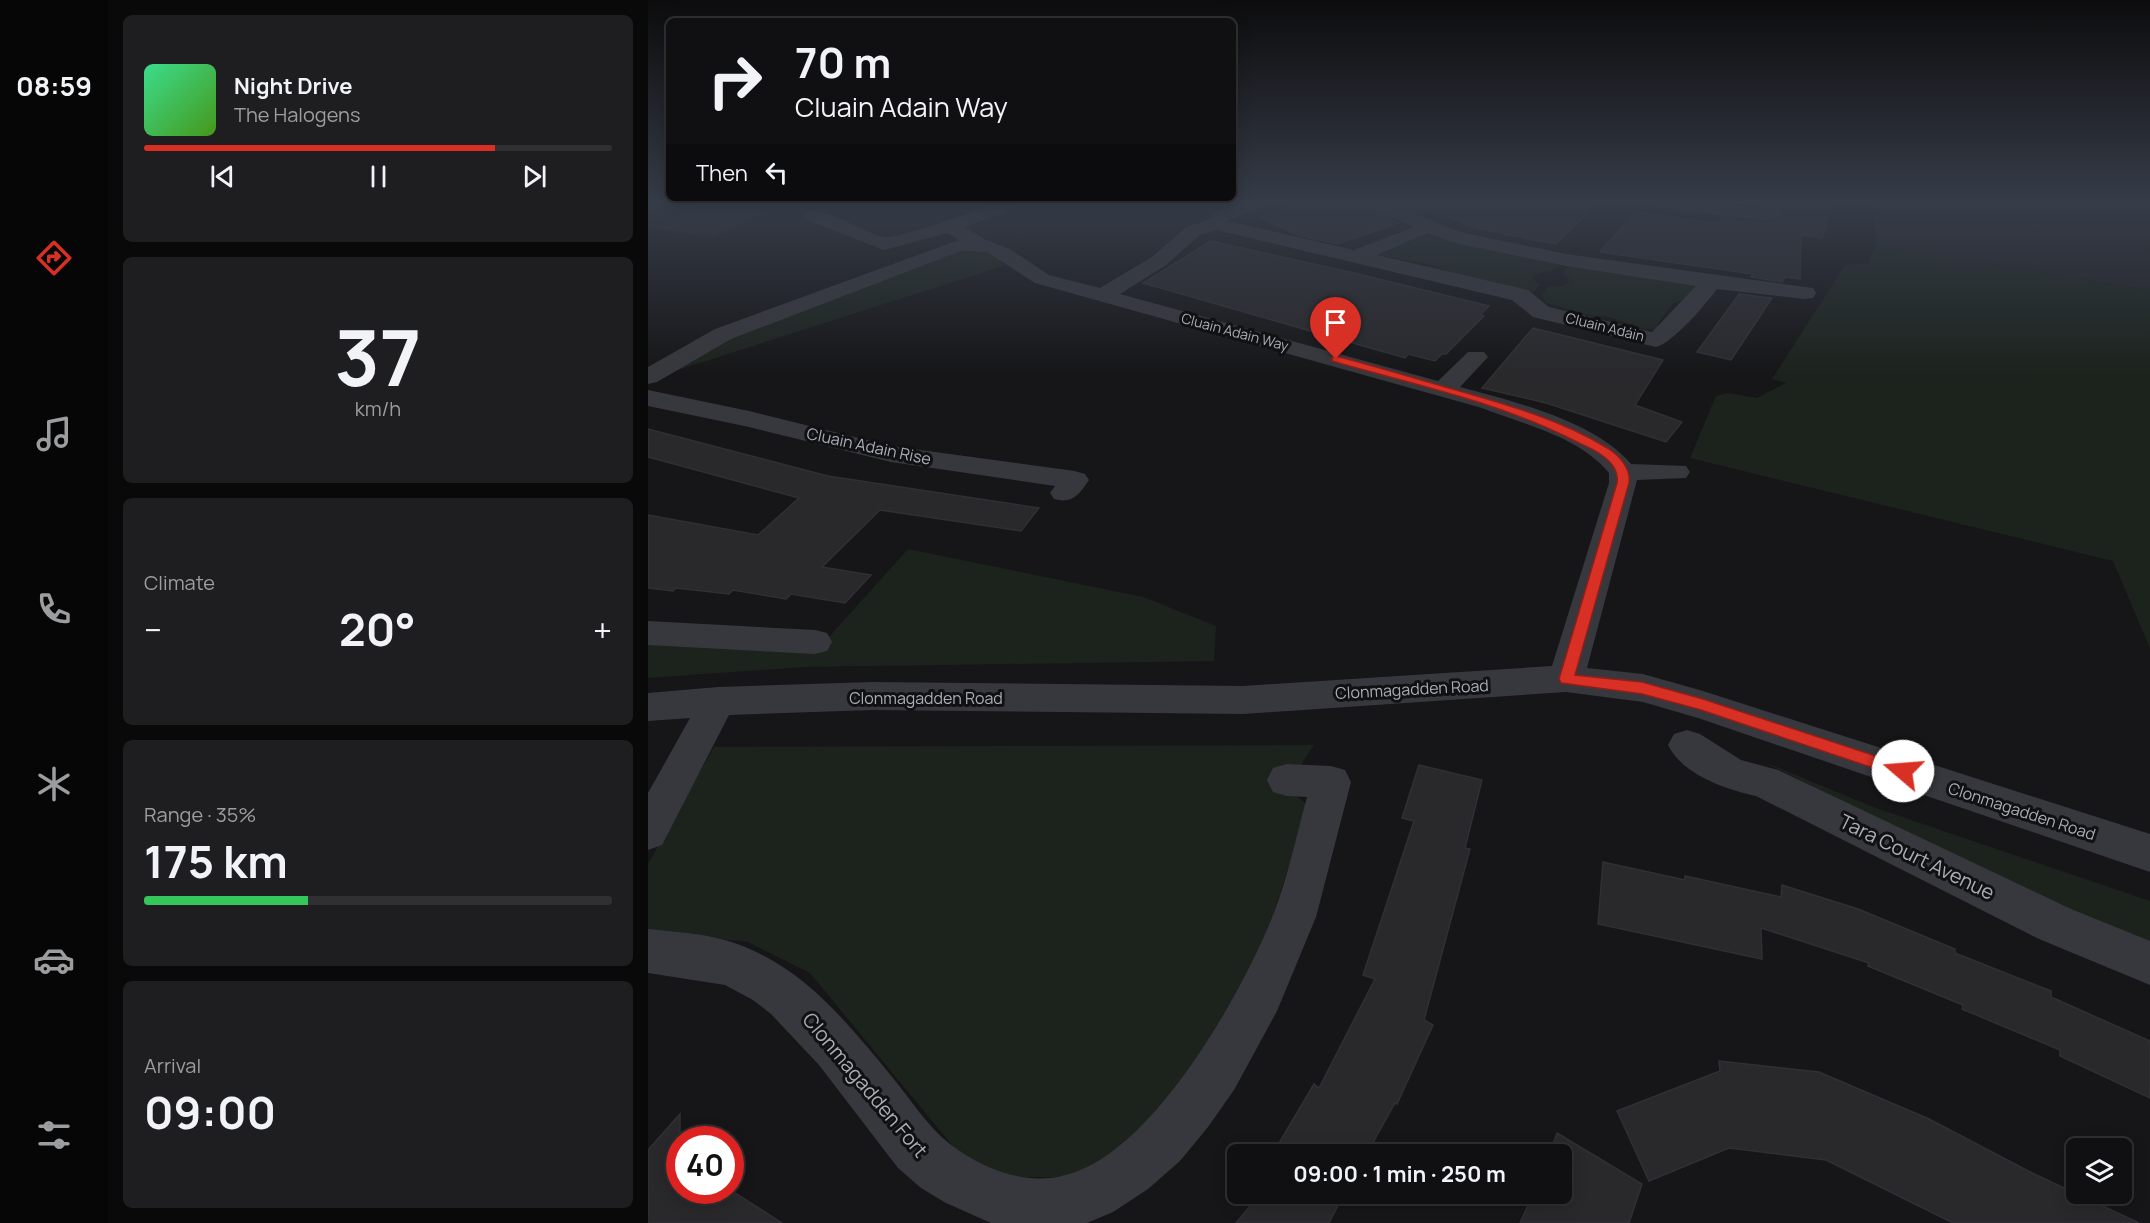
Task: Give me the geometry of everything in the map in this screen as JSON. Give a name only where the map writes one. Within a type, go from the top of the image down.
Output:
[{"type":"street","points":[[648,376],[723,334],[917,261]]},
{"type":"street","name":"Cluain Adain Way","points":[[1016,261],[1042,279],[1102,296],[1262,349],[1444,389],[1555,427],[1606,452],[1623,472]]},
{"type":"street","points":[[1102,296],[1159,261]]},
{"type":"street","name":"Cluain Adáin","points":[[1377,261],[1520,295],[1541,312],[1656,340],[1666,334],[1692,300],[1707,288],[1706,281]]},
{"type":"street","points":[[1573,261],[1805,293]]},
{"type":"street","points":[[1444,389],[1476,357]]},
{"type":"street","name":"Cluain Adain Rise","points":[[648,398],[749,418],[891,454],[1075,480],[1064,493]]},
{"type":"street","points":[[1566,679],[1623,483],[1623,472],[1676,472]]},
{"type":"street","points":[[648,633],[815,642]]},
{"type":"street","name":"Clonmagadden Road","points":[[648,707],[718,701],[872,696],[1243,700],[1566,679],[1642,688],[1703,705],[2150,853]]},
{"type":"street","points":[[648,832],[718,701]]},
{"type":"street","name":"Tara Court Avenue","points":[[1687,745],[1731,774],[1764,782],[2055,924],[2150,963]]},
{"type":"street","name":"Clonmagadden Fort","points":[[648,951],[708,958],[748,971],[785,994],[816,1025],[929,1161],[982,1193],[1032,1207],[1092,1194],[1141,1161],[1185,1115],[1219,1067],[1256,1004],[1295,915],[1331,782],[1287,780]]},
{"type":"shaded area","points":[[925,261],[1001,261],[1006,265],[659,376],[740,330]]},
{"type":"shaded area","points":[[1409,261],[1546,261],[1560,264],[1554,270],[1535,274],[1533,279],[1539,285],[1533,293],[1453,274],[1439,267]]},
{"type":"shaded area","points":[[1869,261],[1974,261],[2150,290],[2150,648],[2113,561],[1690,458],[1716,396],[1727,393],[1757,398],[1786,383],[1772,379],[1845,265]]},
{"type":"shaded area","points":[[1974,261],[2150,261],[2150,290]]},
{"type":"shaded area","points":[[1570,265],[1697,285],[1697,289],[1681,301],[1673,303],[1657,325],[1662,328],[1646,329],[1611,318],[1592,316],[1546,303],[1542,295],[1548,287],[1562,286],[1569,282],[1569,278],[1563,273]]},
{"type":"shaded area","points":[[908,549],[1143,597],[1216,626],[1214,661],[803,667],[648,678],[648,644],[828,638]]},
{"type":"shaded area","points":[[1314,745],[1286,787],[1306,804],[1301,829],[1273,915],[1237,1002],[1148,1125],[1106,1161],[1065,1177],[1002,1177],[957,1151],[810,973],[748,942],[648,931],[648,864],[714,747]]},
{"type":"shaded area","points":[[1762,761],[1873,807],[2150,901],[2150,944],[1991,876]]},
{"type":"building","points":[[1179,261],[1301,261],[1489,306],[1480,315],[1484,316],[1446,354],[1442,354],[1435,361],[1408,354],[1405,358],[1143,283]]},
{"type":"building","points":[[1663,261],[1800,261],[1800,279],[1785,277],[1782,282],[1751,277],[1753,274]]},
{"type":"building","points":[[1739,294],[1772,298],[1731,360],[1697,352]]},
{"type":"building","points":[[1533,328],[1663,360],[1635,405],[1682,422],[1666,442],[1546,403],[1482,388]]},
{"type":"building","points":[[648,429],[828,476],[1039,508],[1021,531],[880,510],[822,567],[871,575],[845,603],[791,594],[786,599],[733,590],[729,594],[676,588],[673,591],[648,588],[648,515],[758,535],[799,498],[648,457]]},
{"type":"building","points":[[1419,765],[1482,780],[1465,848],[1470,849],[1424,1020],[1433,1025],[1397,1104],[1395,1103],[1372,1144],[1279,1144],[1314,1084],[1319,1088],[1375,979],[1363,975],[1414,821],[1402,818]]},
{"type":"building","points":[[1603,862],[1685,880],[1685,876],[1781,897],[1782,885],[1858,909],[1955,949],[1955,953],[2051,991],[2051,997],[2150,1041],[2150,1098],[2060,1056],[2060,1050],[1962,1009],[1963,1005],[1868,966],[1869,963],[1761,928],[1762,959],[1598,924]]},
{"type":"building","points":[[1719,1061],[1819,1072],[1929,1119],[2066,1189],[2066,1204],[2098,1204],[2139,1223],[1953,1223],[1826,1160],[1729,1148],[1649,1181],[1617,1111],[1720,1071]]},
{"type":"building","points":[[680,1114],[680,1126],[669,1126]]},
{"type":"building","points":[[666,1130],[666,1204],[744,1204],[744,1199],[782,1223],[648,1223],[648,1150]]},
{"type":"building","points":[[1557,1133],[1642,1184],[1629,1223],[1520,1223],[1529,1204],[1572,1204],[1572,1144],[1553,1144]]},
{"type":"building","points":[[1252,1204],[1339,1204],[1329,1223],[1236,1223]]},
{"type":"route","points":[[1336,359],[1491,403],[1555,427],[1606,452],[1619,465],[1624,476],[1623,483],[1566,679],[1642,688],[1703,705],[1903,771]]}]
